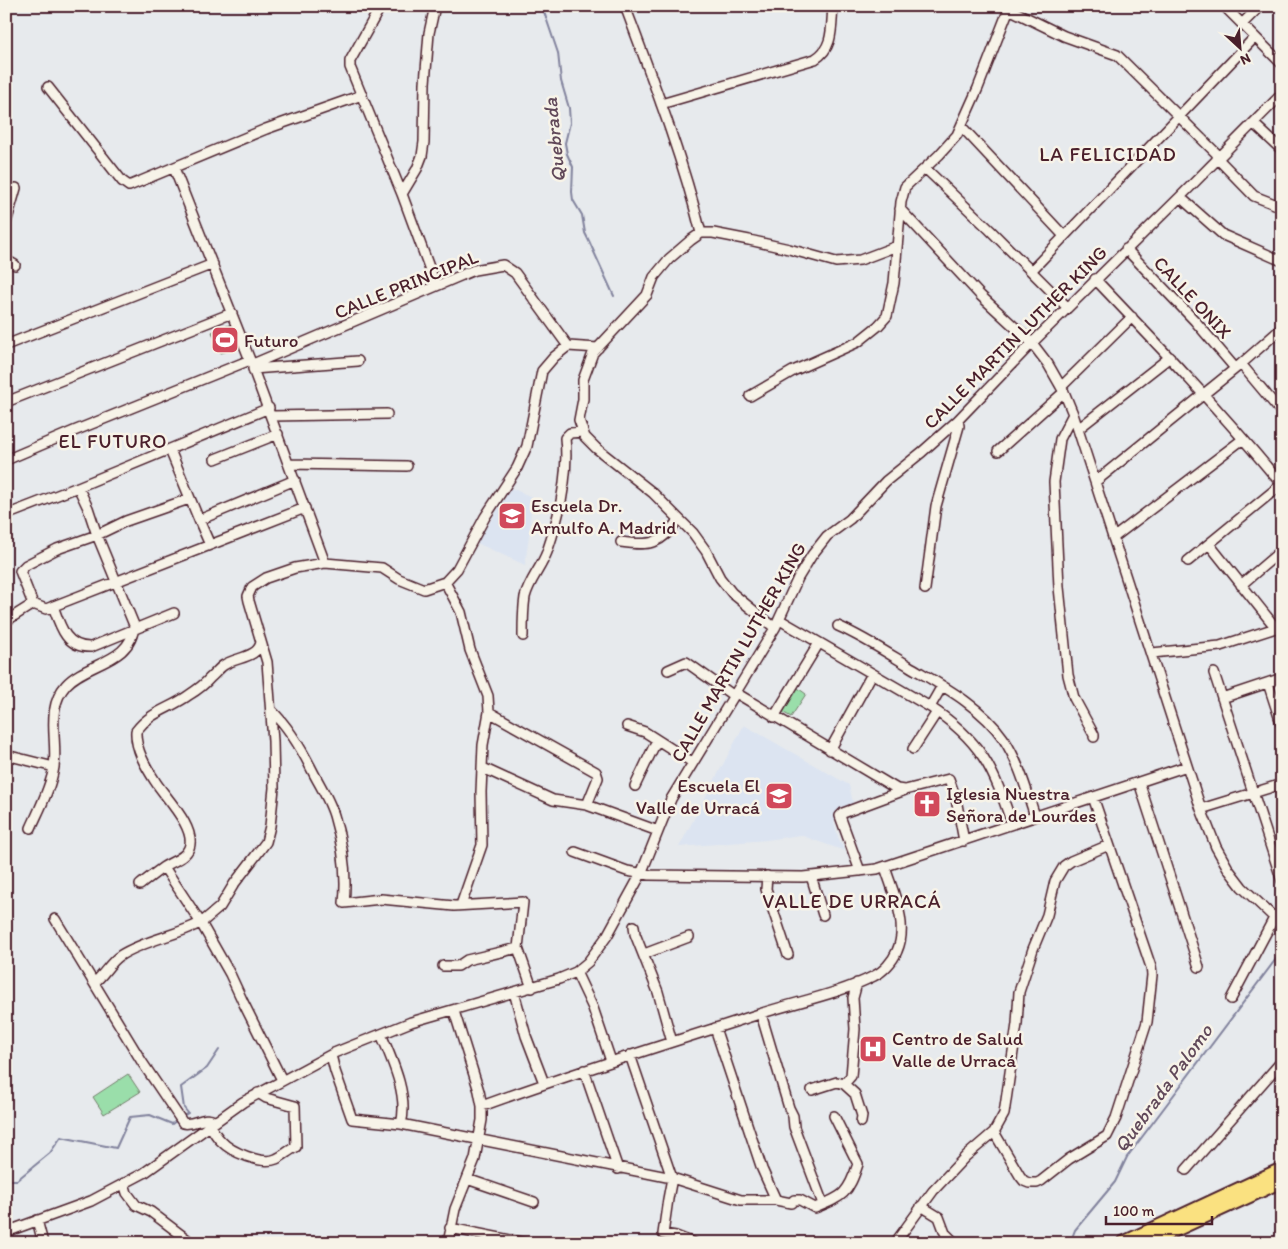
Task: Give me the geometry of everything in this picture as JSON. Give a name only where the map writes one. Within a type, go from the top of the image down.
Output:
[{"type":"highway","points":[[1122,1243],[1282,1169]]},
{"type":"highway","points":[[1147,1243],[1282,1181]]},
{"type":"street","points":[[402,194],[418,169],[422,156],[428,33],[435,6]]},
{"type":"street","points":[[625,6],[691,192],[701,233]]},
{"type":"street","points":[[661,104],[815,59],[828,47],[833,6]]},
{"type":"street","points":[[1224,6],[1282,64]]},
{"type":"street","points":[[1242,24],[1260,6]]},
{"type":"street","points":[[750,396],[793,371],[858,342],[887,316],[894,283],[900,209],[905,187],[957,135],[978,88],[1009,8],[1064,36],[1117,55],[1180,116],[1254,196],[1282,207]]},
{"type":"street","points":[[378,11],[350,61],[350,67],[402,194],[436,286]]},
{"type":"street","points":[[1031,271],[1255,37]]},
{"type":"street","points":[[48,88],[122,181],[129,186],[266,129],[362,95]]},
{"type":"street","name":"CALLE MARTIN LUTHER KING","points":[[6,1232],[91,1200],[144,1173],[212,1123],[282,1080],[331,1055],[411,1022],[532,988],[576,972],[588,962],[607,936],[641,874],[671,799],[778,624],[798,578],[812,555],[827,536],[850,519],[886,480],[922,452],[958,420],[1032,342],[1282,94]]},
{"type":"street","points":[[1253,123],[1282,150]]},
{"type":"street","points":[[961,126],[1064,236]]},
{"type":"street","points":[[174,168],[252,364],[326,563]]},
{"type":"street","points":[[925,168],[1067,308]]},
{"type":"street","points":[[6,223],[16,188]]},
{"type":"street","points":[[1180,197],[1224,235],[1282,261]]},
{"type":"street","points":[[900,209],[980,296],[1032,342],[1048,364],[1063,390],[1073,414],[1152,653],[1201,809],[1216,847],[1229,870],[1242,887],[1282,925]]},
{"type":"street","points":[[897,246],[860,260],[836,262],[749,240],[713,233],[701,233],[669,259],[654,277],[646,295],[593,353],[583,380],[583,399],[579,420],[585,437],[653,493],[693,534],[706,551],[720,578],[732,593],[778,624],[819,643],[933,710],[967,736],[985,758],[1001,791],[1012,824]]},
{"type":"street","name":"CALLE ONIX","points":[[1126,249],[1282,414]]},
{"type":"street","points":[[6,345],[213,264]]},
{"type":"street","name":"CALLE PRINCIPAL","points":[[6,460],[74,431],[252,364],[474,270],[503,266],[515,272],[568,346]]},
{"type":"street","points":[[1095,279],[1170,357],[1202,395],[1243,438],[1282,485],[1188,561]]},
{"type":"street","points":[[6,402],[232,313]]},
{"type":"street","points":[[998,451],[1063,390],[1132,317]]},
{"type":"street","points":[[1095,482],[1282,328]]},
{"type":"street","points":[[94,983],[121,955],[200,923],[220,907],[234,884],[266,842],[270,826],[274,788],[273,741],[267,662],[248,596],[252,587],[271,576],[294,568],[326,563],[382,568],[399,579],[424,590],[446,582],[457,569],[485,517],[517,468],[527,446],[542,371],[554,357],[568,346],[598,348]]},
{"type":"street","points":[[1078,429],[1170,357]]},
{"type":"street","points":[[252,364],[358,361]]},
{"type":"street","points":[[6,515],[270,412],[387,414]]},
{"type":"street","points":[[1073,414],[1063,432],[1056,463],[1054,482],[1055,522],[1067,670],[1072,693],[1094,737]]},
{"type":"street","points":[[925,588],[936,506],[959,426],[958,420]]},
{"type":"street","points":[[523,636],[525,597],[546,554],[562,497],[566,448],[565,438],[570,433],[583,432]]},
{"type":"street","points":[[215,459],[278,434]]},
{"type":"street","points":[[1113,538],[1243,438]]},
{"type":"street","points":[[170,450],[210,545]]},
{"type":"street","points":[[289,464],[407,466]]},
{"type":"street","points":[[199,520],[295,480]]},
{"type":"street","points":[[31,828],[54,767],[53,727],[58,697],[67,684],[79,675],[119,654],[125,648],[134,629],[117,581],[78,487]]},
{"type":"street","points":[[33,604],[20,571],[22,567],[57,549],[189,498]]},
{"type":"street","points":[[6,621],[33,604],[46,608],[52,606],[305,508]]},
{"type":"street","points":[[621,542],[651,544],[661,540],[679,519]]},
{"type":"street","points":[[1152,653],[1220,646],[1279,627],[1241,585],[1209,544]]},
{"type":"street","points":[[1241,585],[1282,550]]},
{"type":"street","points":[[446,582],[461,612],[470,650],[488,696],[489,712],[483,745],[481,792],[482,845],[461,905]]},
{"type":"street","points":[[52,606],[65,634],[76,645],[82,647],[91,647],[174,613]]},
{"type":"street","points":[[838,626],[860,636],[942,686],[979,713],[1002,737],[1011,753],[1022,775],[1035,816]]},
{"type":"street","points":[[140,885],[182,856],[190,847],[190,836],[176,809],[147,767],[137,745],[136,731],[143,722],[199,688],[226,663],[256,652],[260,648],[261,641]]},
{"type":"street","points":[[774,717],[819,643]]},
{"type":"street","points":[[668,670],[686,662],[735,694],[897,790],[905,790]]},
{"type":"street","points":[[1214,673],[1282,881]]},
{"type":"street","points":[[830,750],[872,674]]},
{"type":"street","points":[[1222,698],[1282,678]]},
{"type":"street","points":[[1268,683],[1282,726]]},
{"type":"street","points":[[913,750],[933,710],[942,686]]},
{"type":"street","points":[[271,710],[282,720],[296,740],[335,818],[343,853],[344,903],[381,899],[446,905],[523,902],[518,948],[532,988]]},
{"type":"street","points":[[489,712],[596,772],[598,778],[587,805]]},
{"type":"street","points":[[627,726],[645,732],[692,762]]},
{"type":"street","points":[[635,786],[657,740]]},
{"type":"street","points":[[6,755],[54,767]]},
{"type":"street","points":[[575,852],[627,872],[641,874],[811,876],[860,871],[885,867],[1093,796],[1188,766]]},
{"type":"street","points":[[483,768],[553,800],[587,805],[658,831]]},
{"type":"street","points":[[860,871],[840,816],[843,813],[905,790],[949,779],[956,799],[964,840]]},
{"type":"street","points":[[1138,782],[1200,968]]},
{"type":"street","points":[[1201,809],[1282,784]]},
{"type":"street","points":[[994,1132],[1024,1181],[1037,1183],[1069,1159],[1107,1136],[1116,1118],[1147,1022],[1152,975],[1149,961],[1093,796]]},
{"type":"street","points":[[895,1243],[933,1191],[966,1156],[994,1132],[1005,1112],[1021,984],[1047,915],[1055,882],[1060,872],[1071,861],[1109,845]]},
{"type":"street","points":[[164,867],[230,974],[282,1080]]},
{"type":"street","points":[[482,1106],[611,1061],[844,989],[876,975],[889,964],[897,952],[901,938],[901,917],[885,867]]},
{"type":"street","points":[[767,876],[766,889],[788,955]]},
{"type":"street","points":[[811,876],[823,915]]},
{"type":"street","points":[[1231,1000],[1274,918],[1282,911]]},
{"type":"street","points":[[55,919],[142,1062],[183,1123],[189,1124],[209,1118],[222,1142],[244,1156],[270,1160],[277,1159],[288,1150],[296,1147],[295,1106],[258,1094]]},
{"type":"street","points":[[634,926],[635,934],[658,992],[672,1042]]},
{"type":"street","points":[[644,954],[689,937]]},
{"type":"street","points":[[443,966],[458,966],[467,960],[518,948]]},
{"type":"street","points":[[576,972],[593,1008],[611,1061]]},
{"type":"street","points":[[844,1084],[851,1076],[855,1028],[853,998],[858,983]]},
{"type":"street","points":[[514,992],[526,1036],[544,1083]]},
{"type":"street","points":[[448,1243],[455,1209],[475,1159],[482,1106],[469,1055],[454,1011]]},
{"type":"street","points":[[761,1014],[793,1116],[794,1127],[824,1204]]},
{"type":"street","points":[[715,1028],[762,1169],[776,1200]]},
{"type":"street","points":[[381,1034],[403,1100],[404,1115],[401,1124]]},
{"type":"street","points":[[331,1055],[352,1119],[401,1124],[618,1169],[672,1178],[741,1200],[776,1200],[791,1204],[794,1200],[800,1200],[815,1208],[839,1198],[851,1185],[858,1164],[834,1116]]},
{"type":"street","points":[[630,1055],[672,1178],[663,1234],[676,1236],[694,1243]]},
{"type":"street","points":[[1186,1170],[1282,1061]]},
{"type":"street","points":[[584,1070],[618,1169]]},
{"type":"street","points":[[812,1090],[837,1082],[844,1084],[855,1094],[862,1122]]},
{"type":"street","points":[[467,1179],[534,1202]]},
{"type":"street","points":[[124,1183],[126,1193],[136,1205],[151,1212],[192,1243]]},
{"type":"street","points":[[921,1206],[939,1217],[945,1234],[955,1243]]},
{"type":"street","points":[[37,1220],[43,1243]]},
{"type":"street","points":[[450,1228],[525,1243]]},
{"type":"shaded area","name":"Escuela Dr. Arnulfo A. Madrid","points":[[511,488],[532,497],[525,565],[477,543]]},
{"type":"shaded area","name":"Escuela El Valle de Urracá","points":[[744,725],[849,785],[854,807],[836,816],[834,822],[838,837],[845,851],[800,835],[767,840],[679,847]]},
{"type":"green space","name":"Futuro","points":[[229,325],[237,348],[221,353],[212,332]]},
{"type":"green space","points":[[795,686],[806,694],[791,717],[779,710]]},
{"type":"green space","points":[[128,1074],[140,1092],[104,1114],[93,1097]]},
{"type":"waterway","name":"Quebrada","points":[[542,6],[558,53],[561,81],[569,108],[570,123],[565,143],[567,154],[573,167],[573,200],[582,215],[585,233],[614,296]]},
{"type":"waterway","name":"Quebrada Palomo","points":[[1070,1243],[1075,1230],[1115,1182],[1127,1157],[1282,951]]},
{"type":"waterway","points":[[183,1116],[188,1113],[184,1108],[181,1087],[207,1068],[219,1050]]},
{"type":"waterway","points":[[6,1180],[17,1180],[50,1153],[61,1137],[116,1148],[130,1117],[150,1115],[172,1124],[177,1120]]},
{"type":"place","name":"Futuro","points":[[225,340]]},
{"type":"place","name":"Escuela Dr. Arnulfo A. Madrid","points":[[512,516]]},
{"type":"place","name":"Escuela El Valle de Urracá","points":[[779,796]]},
{"type":"place","name":"Iglesia Nuestra Señora de Lourdes","points":[[927,804]]},
{"type":"place","name":"Centro de Salud Valle de Urracá","points":[[873,1049]]},
{"type":"district","name":"LA FELICIDAD","points":[[1108,154]]},
{"type":"district","name":"EL FUTURO","points":[[113,441]]},
{"type":"district","name":"VALLE DE URRACÁ","points":[[852,901]]}]
